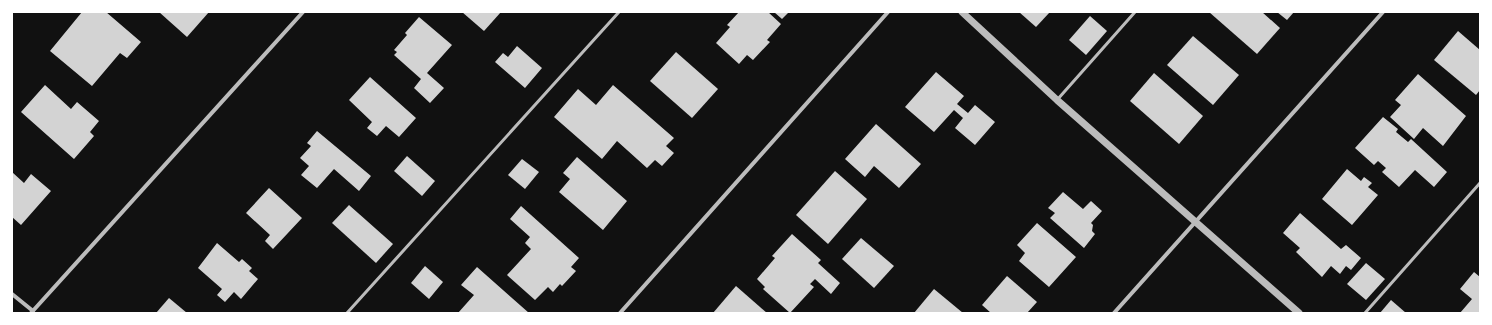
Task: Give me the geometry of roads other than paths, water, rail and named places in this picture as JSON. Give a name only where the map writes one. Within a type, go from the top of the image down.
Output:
[{"type":"street","points":[[12,294],[33,312],[303,12]]},
{"type":"street","points":[[620,313],[888,12]]},
{"type":"street","points":[[962,12],[1057,100],[1299,313]]},
{"type":"street","points":[[1114,313],[1383,12]]},
{"type":"lane","points":[[347,313],[619,12]]},
{"type":"lane","points":[[1057,100],[1135,12]]},
{"type":"lane","points":[[1365,313],[1480,183]]}]
